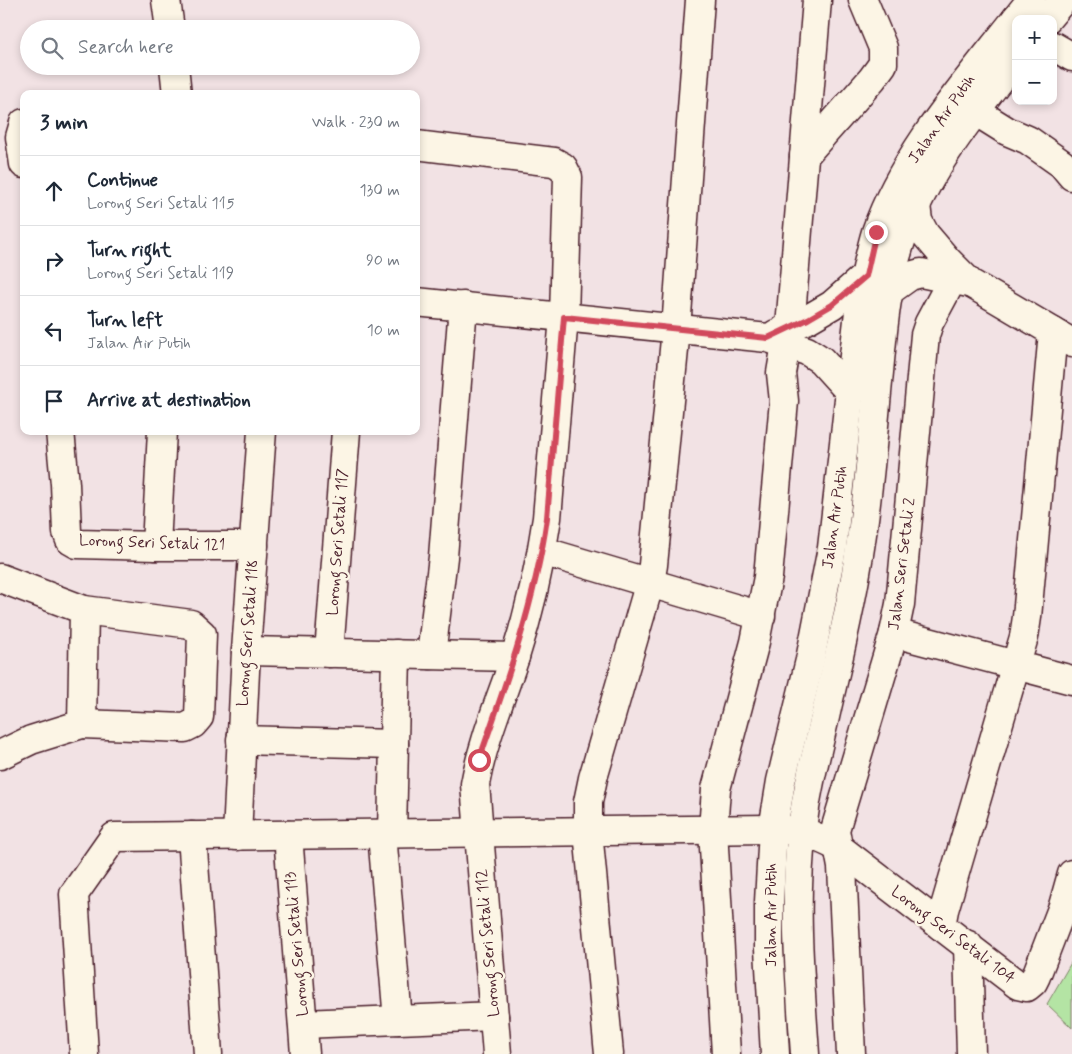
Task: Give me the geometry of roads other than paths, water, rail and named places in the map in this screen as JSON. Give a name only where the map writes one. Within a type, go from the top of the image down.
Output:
[{"type":"street","points":[[166,0],[169,20]]},
{"type":"street","points":[[609,1054],[588,831],[588,802],[592,778],[650,582],[653,565],[676,329],[700,0]]},
{"type":"street","points":[[726,1054],[713,830],[716,789],[761,616],[768,577],[784,401],[781,374],[781,336],[804,156],[817,0]]},
{"type":"street","points":[[804,156],[883,64],[883,48],[862,0]]},
{"type":"street","name":"Jalan Air Putih","points":[[1019,15],[1032,0]]},
{"type":"street","points":[[1050,15],[1063,0]]},
{"type":"street","name":"Jalan Air Putih","points":[[775,1054],[769,949],[769,894],[773,829],[781,781],[810,660],[832,548],[860,303],[876,232],[893,192],[912,160],[955,97],[1012,24]]},
{"type":"street","points":[[1057,48],[1072,57]]},
{"type":"street","name":"Jalan Air Putih","points":[[805,1054],[796,902],[801,831],[807,789],[849,609],[859,554],[885,307],[901,241],[933,173],[975,111],[1014,60]]},
{"type":"street","points":[[175,75],[177,90]]},
{"type":"street","points":[[975,111],[1006,131],[1028,140],[1062,164],[1072,176]]},
{"type":"street","points":[[420,145],[554,162],[562,167],[568,177],[564,317]]},
{"type":"street","points":[[916,206],[918,221],[925,234],[948,261],[961,281]]},
{"type":"street","points":[[889,291],[910,276],[921,274],[961,281],[1062,338],[1024,637],[944,910],[941,926]]},
{"type":"street","points":[[781,336],[832,305],[866,276]]},
{"type":"street","name":"Jalan Seri Setali 2","points":[[851,1054],[842,867],[835,830],[894,633],[900,604],[925,335],[929,323],[961,281]]},
{"type":"street","points":[[420,302],[676,329],[781,336],[821,360],[850,392]]},
{"type":"street","points":[[431,655],[443,557],[463,306]]},
{"type":"street","name":"Lorong Seri Setali 112","points":[[497,1054],[475,784],[479,760],[515,657],[542,551],[547,518],[564,317]]},
{"type":"street","name":"Lorong Seri Setali 121","points":[[60,435],[66,484],[67,532],[70,540],[77,544],[254,546]]},
{"type":"street","points":[[156,546],[162,435]]},
{"type":"street","name":"Lorong Seri Setali 118","points":[[237,836],[246,651],[262,435]]},
{"type":"street","name":"Lorong Seri Setali 117","points":[[329,653],[346,435]]},
{"type":"street","points":[[542,551],[761,616]]},
{"type":"street","points":[[0,578],[84,610],[191,624],[202,634],[199,717],[193,724],[186,728],[82,724],[31,740],[0,755]]},
{"type":"street","points":[[82,724],[84,610]]},
{"type":"street","points":[[894,633],[1072,680]]},
{"type":"street","points":[[246,651],[515,657]]},
{"type":"street","points":[[396,654],[394,744],[387,834],[398,1020]]},
{"type":"street","points":[[242,740],[394,744]]},
{"type":"street","name":"Lorong Seri Setali 104","points":[[84,1054],[74,894],[114,837],[773,829],[801,831],[819,837],[838,847],[1018,985],[1027,987],[1036,976],[1068,908],[1072,874]]},
{"type":"street","name":"Lorong Seri Setali 113","points":[[288,835],[304,1054]]},
{"type":"street","points":[[192,836],[208,1054]]},
{"type":"street","points":[[968,946],[971,1054]]},
{"type":"street","points":[[303,1024],[494,1016]]}]
